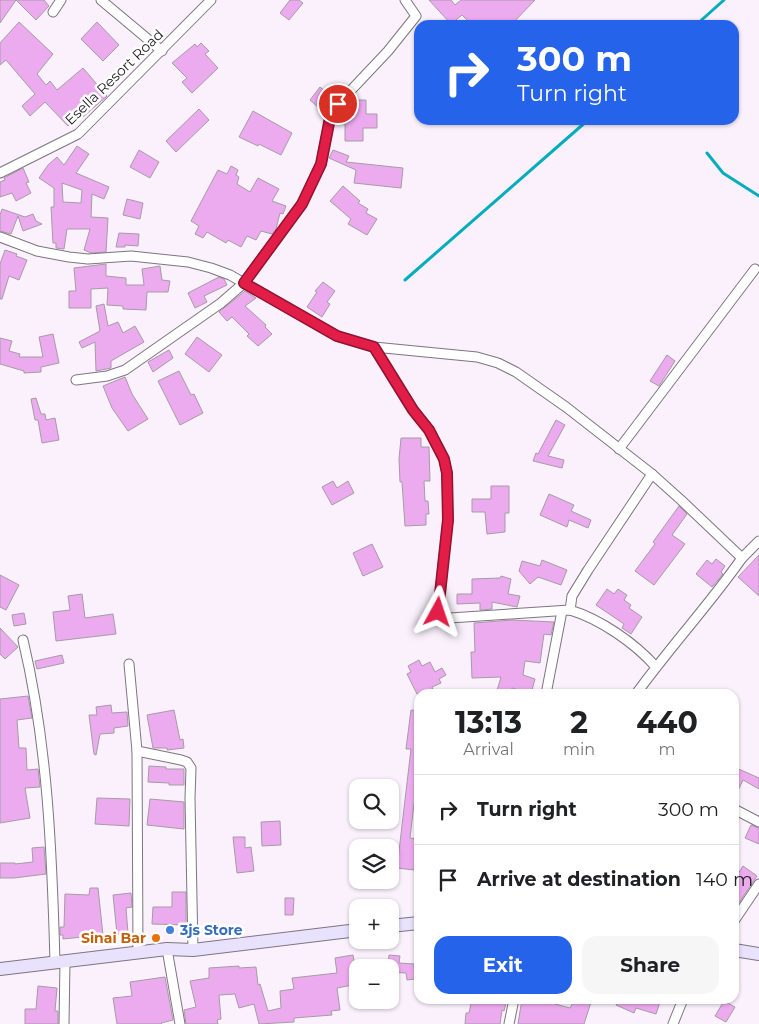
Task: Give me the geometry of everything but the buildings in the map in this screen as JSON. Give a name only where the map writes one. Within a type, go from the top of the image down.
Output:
[{"type":"street","points":[[53,12],[61,0]]},
{"type":"street","points":[[101,0],[162,51]]},
{"type":"street","name":"Esella Resort Road","points":[[0,173],[78,134],[211,0]]},
{"type":"street","points":[[76,380],[107,376],[125,370],[221,303],[244,283],[302,204],[321,164],[330,118],[338,104],[388,52],[416,16],[405,0]]},
{"type":"street","points":[[0,237],[37,252],[69,257],[88,259],[131,256],[188,262],[218,270],[337,336],[374,347],[431,351],[487,359],[516,372],[566,407],[652,474],[742,558]]},
{"type":"street","points":[[619,449],[755,269]]},
{"type":"street","points":[[374,347],[413,410],[429,430],[444,459],[447,473],[448,520],[438,612],[444,618],[450,618],[566,610],[581,614],[612,631],[635,646],[656,667]]},
{"type":"street","points":[[547,689],[566,610],[572,596],[652,474]]},
{"type":"street","points":[[640,689],[716,595],[742,558],[759,541]]},
{"type":"street","points":[[23,640],[33,683],[48,810],[64,1024]]},
{"type":"street","points":[[129,664],[137,751],[138,952]]},
{"type":"street","points":[[137,751],[180,760],[186,762],[191,768],[192,950]]},
{"type":"street","points":[[739,812],[759,822]]},
{"type":"street","points":[[739,914],[759,884]]},
{"type":"street","points":[[399,925],[414,924]]},
{"type":"street","points":[[0,969],[138,952],[167,949],[192,950],[349,931]]},
{"type":"street","points":[[167,949],[180,1024]]},
{"type":"street","points":[[739,951],[759,954]]},
{"type":"street","points":[[509,1024],[513,1004]]},
{"type":"street","points":[[674,1024],[681,1004]]},
{"type":"waterway","points":[[702,20],[724,0]]},
{"type":"waterway","points":[[405,280],[582,125]]},
{"type":"waterway","points":[[707,153],[723,173],[759,196]]},
{"type":"place","name":"3js Store","points":[[170,930]]},
{"type":"place","name":"Sinai Bar","points":[[156,938]]},
{"type":"route","points":[[338,104],[330,118],[328,138],[321,164],[302,204],[244,283],[337,336],[374,347],[413,410],[429,430],[444,459],[447,473],[448,520],[438,612]]}]
